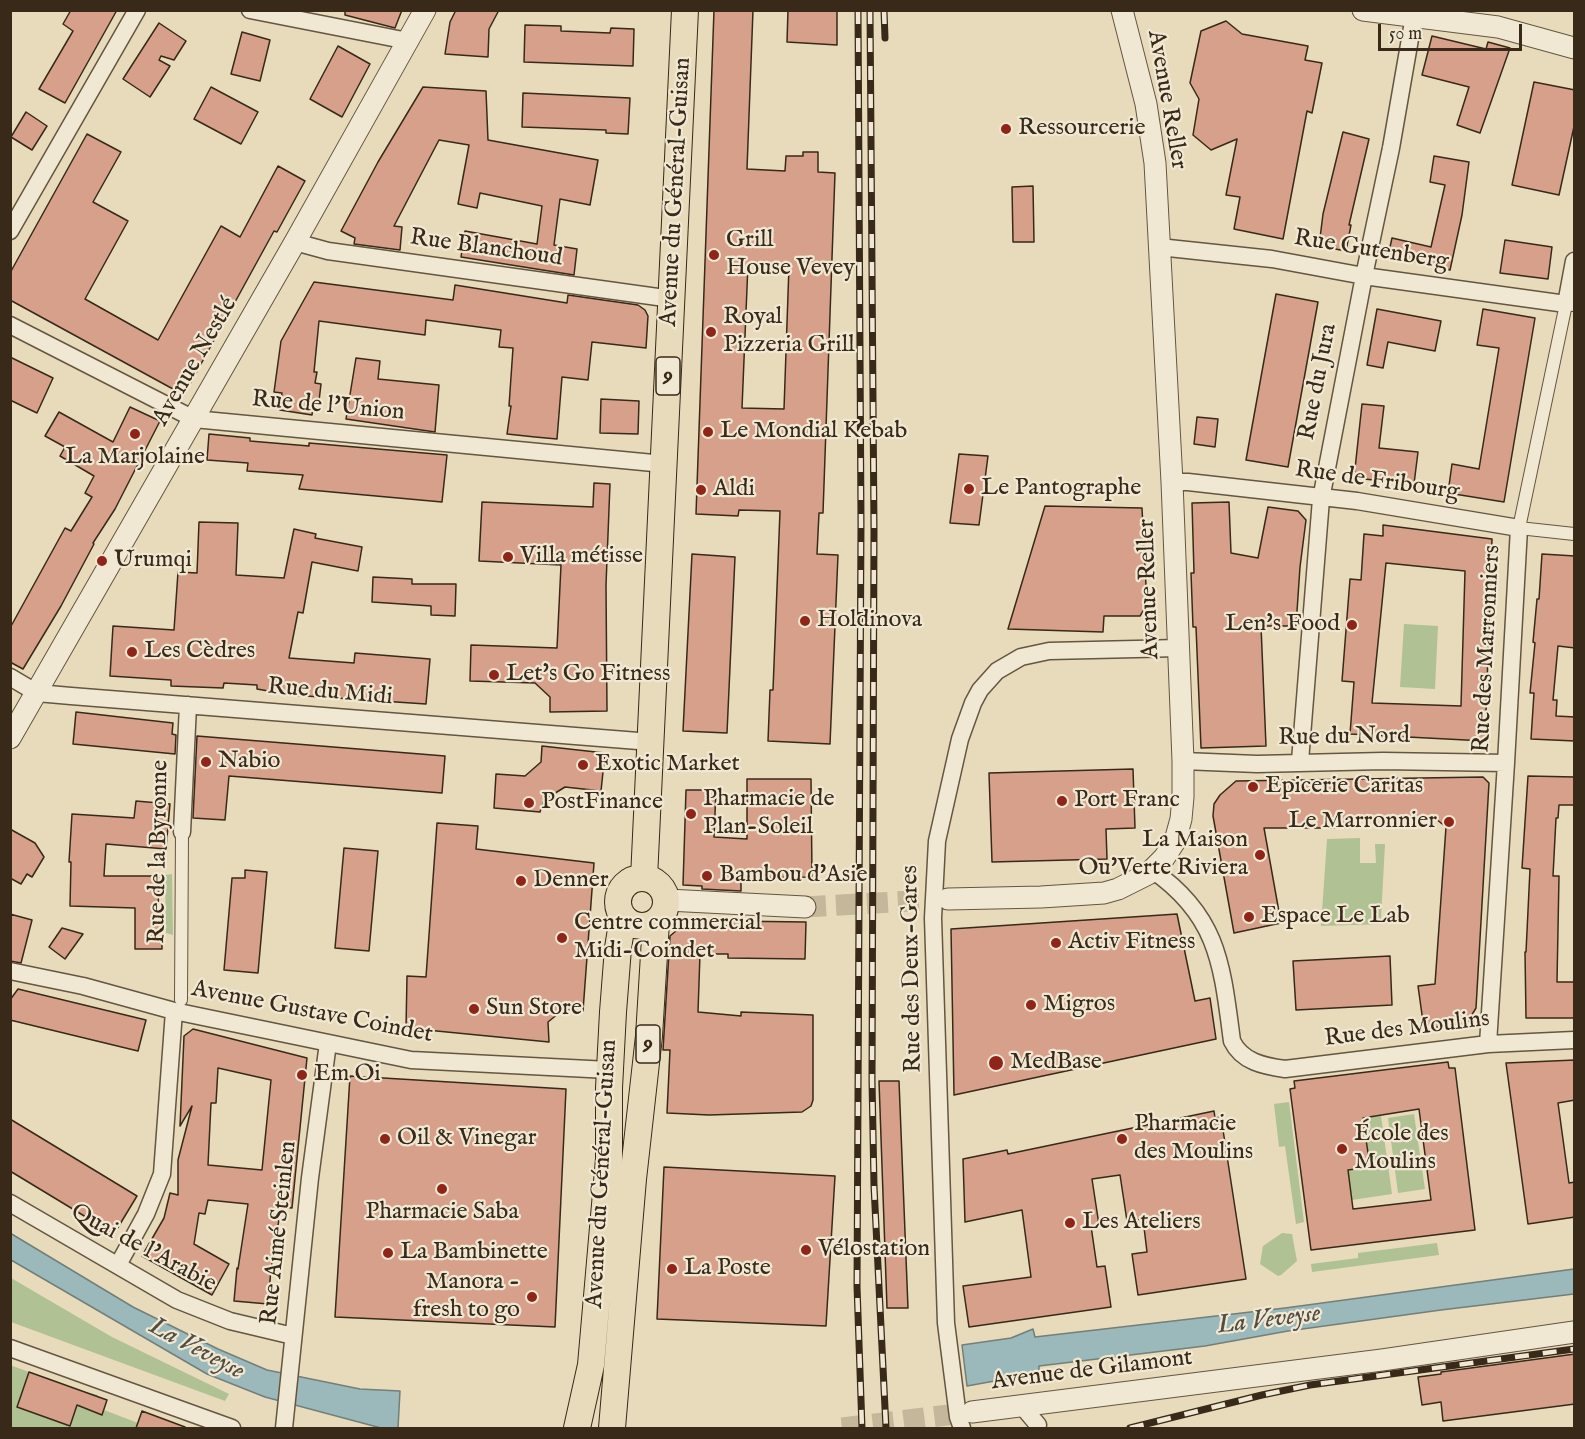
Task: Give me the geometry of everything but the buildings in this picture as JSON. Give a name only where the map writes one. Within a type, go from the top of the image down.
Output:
[{"type":"main road","name":"Avenue du Général-Guisan","points":[[644,878],[685,10]]},
{"type":"main road","points":[[644,878],[660,885],[661,911],[651,925],[639,926],[623,917],[618,907],[621,891],[633,879],[644,878]]},
{"type":"main road","name":"Avenue du Général-Guisan","points":[[612,1428],[633,1179],[661,911]]},
{"type":"main road","name":"Avenue du Général-Guisan","points":[[576,1428],[591,1365],[609,1159],[609,1070],[618,948],[623,917]]},
{"type":"street","points":[[10,231],[137,10]]},
{"type":"street","points":[[250,10],[408,41]]},
{"type":"street","name":"Avenue Nestlé","points":[[10,738],[295,242],[425,10]]},
{"type":"street","name":"Avenue Reller","points":[[1122,10],[1143,86],[1152,139],[1172,482],[1183,761],[1181,819],[1175,841],[1164,858],[1152,870]]},
{"type":"street","points":[[1363,10],[1498,27],[1575,48]]},
{"type":"street","name":"Rue du Jura","points":[[1300,761],[1322,499],[1364,276],[1391,148],[1414,16]]},
{"type":"street","name":"Rue Blanchoud","points":[[295,242],[328,251],[672,299]]},
{"type":"street","name":"Rue Gutenberg","points":[[1159,247],[1272,259],[1364,276],[1570,305]]},
{"type":"street","name":"Rue des Marronniers","points":[[1488,1044],[1519,528],[1570,305],[1575,261]]},
{"type":"street","name":"Rue de l'Union","points":[[10,325],[194,419],[664,464]]},
{"type":"street","name":"Rue de Fribourg","points":[[1172,482],[1357,501],[1519,528],[1575,534]]},
{"type":"street","name":"Rue des Deux-Gares","points":[[967,1420],[958,1417],[946,1323],[933,918],[937,841],[960,739],[980,690],[997,671],[1021,657],[1049,651],[1179,648]]},
{"type":"street","name":"Rue du Midi","points":[[10,677],[37,693],[651,742]]},
{"type":"street","name":"Rue de la Byronne","points":[[118,1265],[146,1214],[162,1174],[178,1005],[188,705]]},
{"type":"street","name":"Rue du Nord","points":[[1183,761],[1257,764],[1383,760],[1506,763]]},
{"type":"street","points":[[948,899],[1095,894],[1118,889],[1152,870]]},
{"type":"street","name":"Rue des Moulins","points":[[1152,870],[1174,885],[1198,911],[1215,946],[1232,1041],[1237,1050],[1246,1058],[1261,1065],[1285,1069],[1488,1044],[1575,1040]]},
{"type":"street","points":[[661,911],[805,908]]},
{"type":"street","name":"Avenue Gustave Coindet","points":[[10,971],[178,1005],[328,1043],[411,1060],[609,1070]]},
{"type":"street","name":"Rue Aimé Steinlen","points":[[284,1428],[328,1043]]},
{"type":"street","name":"Quai de l'Arabie","points":[[10,1203],[177,1300],[230,1321],[293,1336]]},
{"type":"street","name":"Avenue de Gilamont","points":[[967,1420],[1022,1406],[1382,1360],[1575,1332]]},
{"type":"street","points":[[10,1348],[232,1428]]},
{"type":"street","points":[[1022,1406],[1038,1425]]},
{"type":"green space","points":[[1404,624],[1438,626],[1435,689],[1400,687]]},
{"type":"green space","points":[[1360,838],[1360,863],[1376,863],[1375,844],[1385,844],[1381,918],[1387,919],[1388,924],[1321,926],[1327,839]]},
{"type":"green space","points":[[172,874],[173,935],[166,933],[165,875]]},
{"type":"green space","points":[[1289,1102],[1304,1222],[1296,1224],[1285,1146],[1279,1147],[1274,1104]]},
{"type":"green space","points":[[1414,1114],[1425,1189],[1398,1193],[1388,1118]]},
{"type":"green space","points":[[1381,1116],[1392,1194],[1352,1200],[1348,1170],[1370,1167],[1367,1142],[1344,1145],[1341,1121]]},
{"type":"green space","points":[[1282,1233],[1292,1234],[1297,1261],[1278,1276],[1260,1264],[1263,1246]]},
{"type":"green space","points":[[1437,1243],[1439,1255],[1312,1272],[1311,1264],[1358,1258],[1358,1253]]},
{"type":"green space","points":[[11,1278],[112,1337],[229,1394],[225,1401],[11,1322]]},
{"type":"green space","points":[[10,1365],[29,1372],[17,1407],[69,1425],[82,1391],[98,1395],[93,1411],[104,1410],[138,1423],[136,1428],[11,1428]]},
{"type":"water","name":"La Veveyse","points":[[10,1233],[133,1307],[218,1349],[267,1370],[360,1389],[400,1391],[398,1428],[381,1428],[265,1397],[207,1374],[11,1260]]},
{"type":"water","name":"La Veveyse","points":[[1574,1269],[1574,1294],[1288,1331],[1205,1346],[1039,1366],[1039,1373],[967,1386],[962,1345],[1011,1338],[1033,1329],[1035,1337],[1285,1308]]},
{"type":"tunnel","points":[[805,907],[948,899]]},
{"type":"tunnel","points":[[842,1428],[972,1412]]},
{"type":"railway","points":[[858,10],[861,523],[857,1286],[862,1428]]},
{"type":"railway","points":[[870,10],[874,531],[872,1080],[874,1186],[886,1428]]},
{"type":"railway","points":[[884,10],[885,38]]},
{"type":"railway","points":[[1130,1428],[1310,1385],[1574,1349]]},
{"type":"place","name":"Ressourcerie","points":[[1006,129]]},
{"type":"place","name":"Grill House Vevey","points":[[714,255]]},
{"type":"place","name":"Royal Pizzeria Grill","points":[[711,332]]},
{"type":"place","name":"Le Mondial Kebab","points":[[708,432]]},
{"type":"place","name":"La Marjolaine","points":[[135,434]]},
{"type":"place","name":"Le Pantographe","points":[[969,489]]},
{"type":"place","name":"Aldi","points":[[701,490]]},
{"type":"place","name":"Villa métisse","points":[[508,557]]},
{"type":"place","name":"Urumqi","points":[[102,561]]},
{"type":"place","name":"Holdinova","points":[[805,621]]},
{"type":"place","name":"Len's Food","points":[[1352,625]]},
{"type":"place","name":"Les Cèdres","points":[[132,652]]},
{"type":"place","name":"Let's Go Fitness","points":[[494,675]]},
{"type":"place","name":"Nabio","points":[[206,762]]},
{"type":"place","name":"Exotic Market","points":[[583,765]]},
{"type":"place","name":"Epicerie Caritas","points":[[1253,787]]},
{"type":"place","name":"Port Franc","points":[[1062,801]]},
{"type":"place","name":"PostFinance","points":[[529,803]]},
{"type":"place","name":"Pharmacie de Plan-Soleil","points":[[691,814]]},
{"type":"place","name":"Le Marronnier","points":[[1449,822]]},
{"type":"place","name":"La Maison Ou'Verte Riviera","points":[[1260,855]]},
{"type":"place","name":"Bambou d'Asie","points":[[707,876]]},
{"type":"place","name":"Denner","points":[[521,881]]},
{"type":"place","name":"Espace Le Lab","points":[[1249,917]]},
{"type":"place","name":"Centre commercial Midi-Coindet","points":[[562,938]]},
{"type":"place","name":"Activ Fitness","points":[[1056,943]]},
{"type":"place","name":"Migros","points":[[1031,1005]]},
{"type":"place","name":"Sun Store","points":[[474,1009]]},
{"type":"place","name":"MedBase","points":[[996,1063]]},
{"type":"place","name":"Em Oi","points":[[302,1075]]},
{"type":"place","name":"Oil & Vinegar","points":[[385,1139]]},
{"type":"place","name":"Pharmacie des Moulins","points":[[1122,1139]]},
{"type":"place","name":"École des Moulins","points":[[1342,1149]]},
{"type":"place","name":"Pharmacie Saba","points":[[442,1189]]},
{"type":"place","name":"Les Ateliers","points":[[1070,1223]]},
{"type":"place","name":"Vélostation","points":[[806,1250]]},
{"type":"place","name":"La Bambinette","points":[[388,1253]]},
{"type":"place","name":"La Poste","points":[[672,1269]]},
{"type":"place","name":"Manora - fresh to go","points":[[532,1297]]}]
